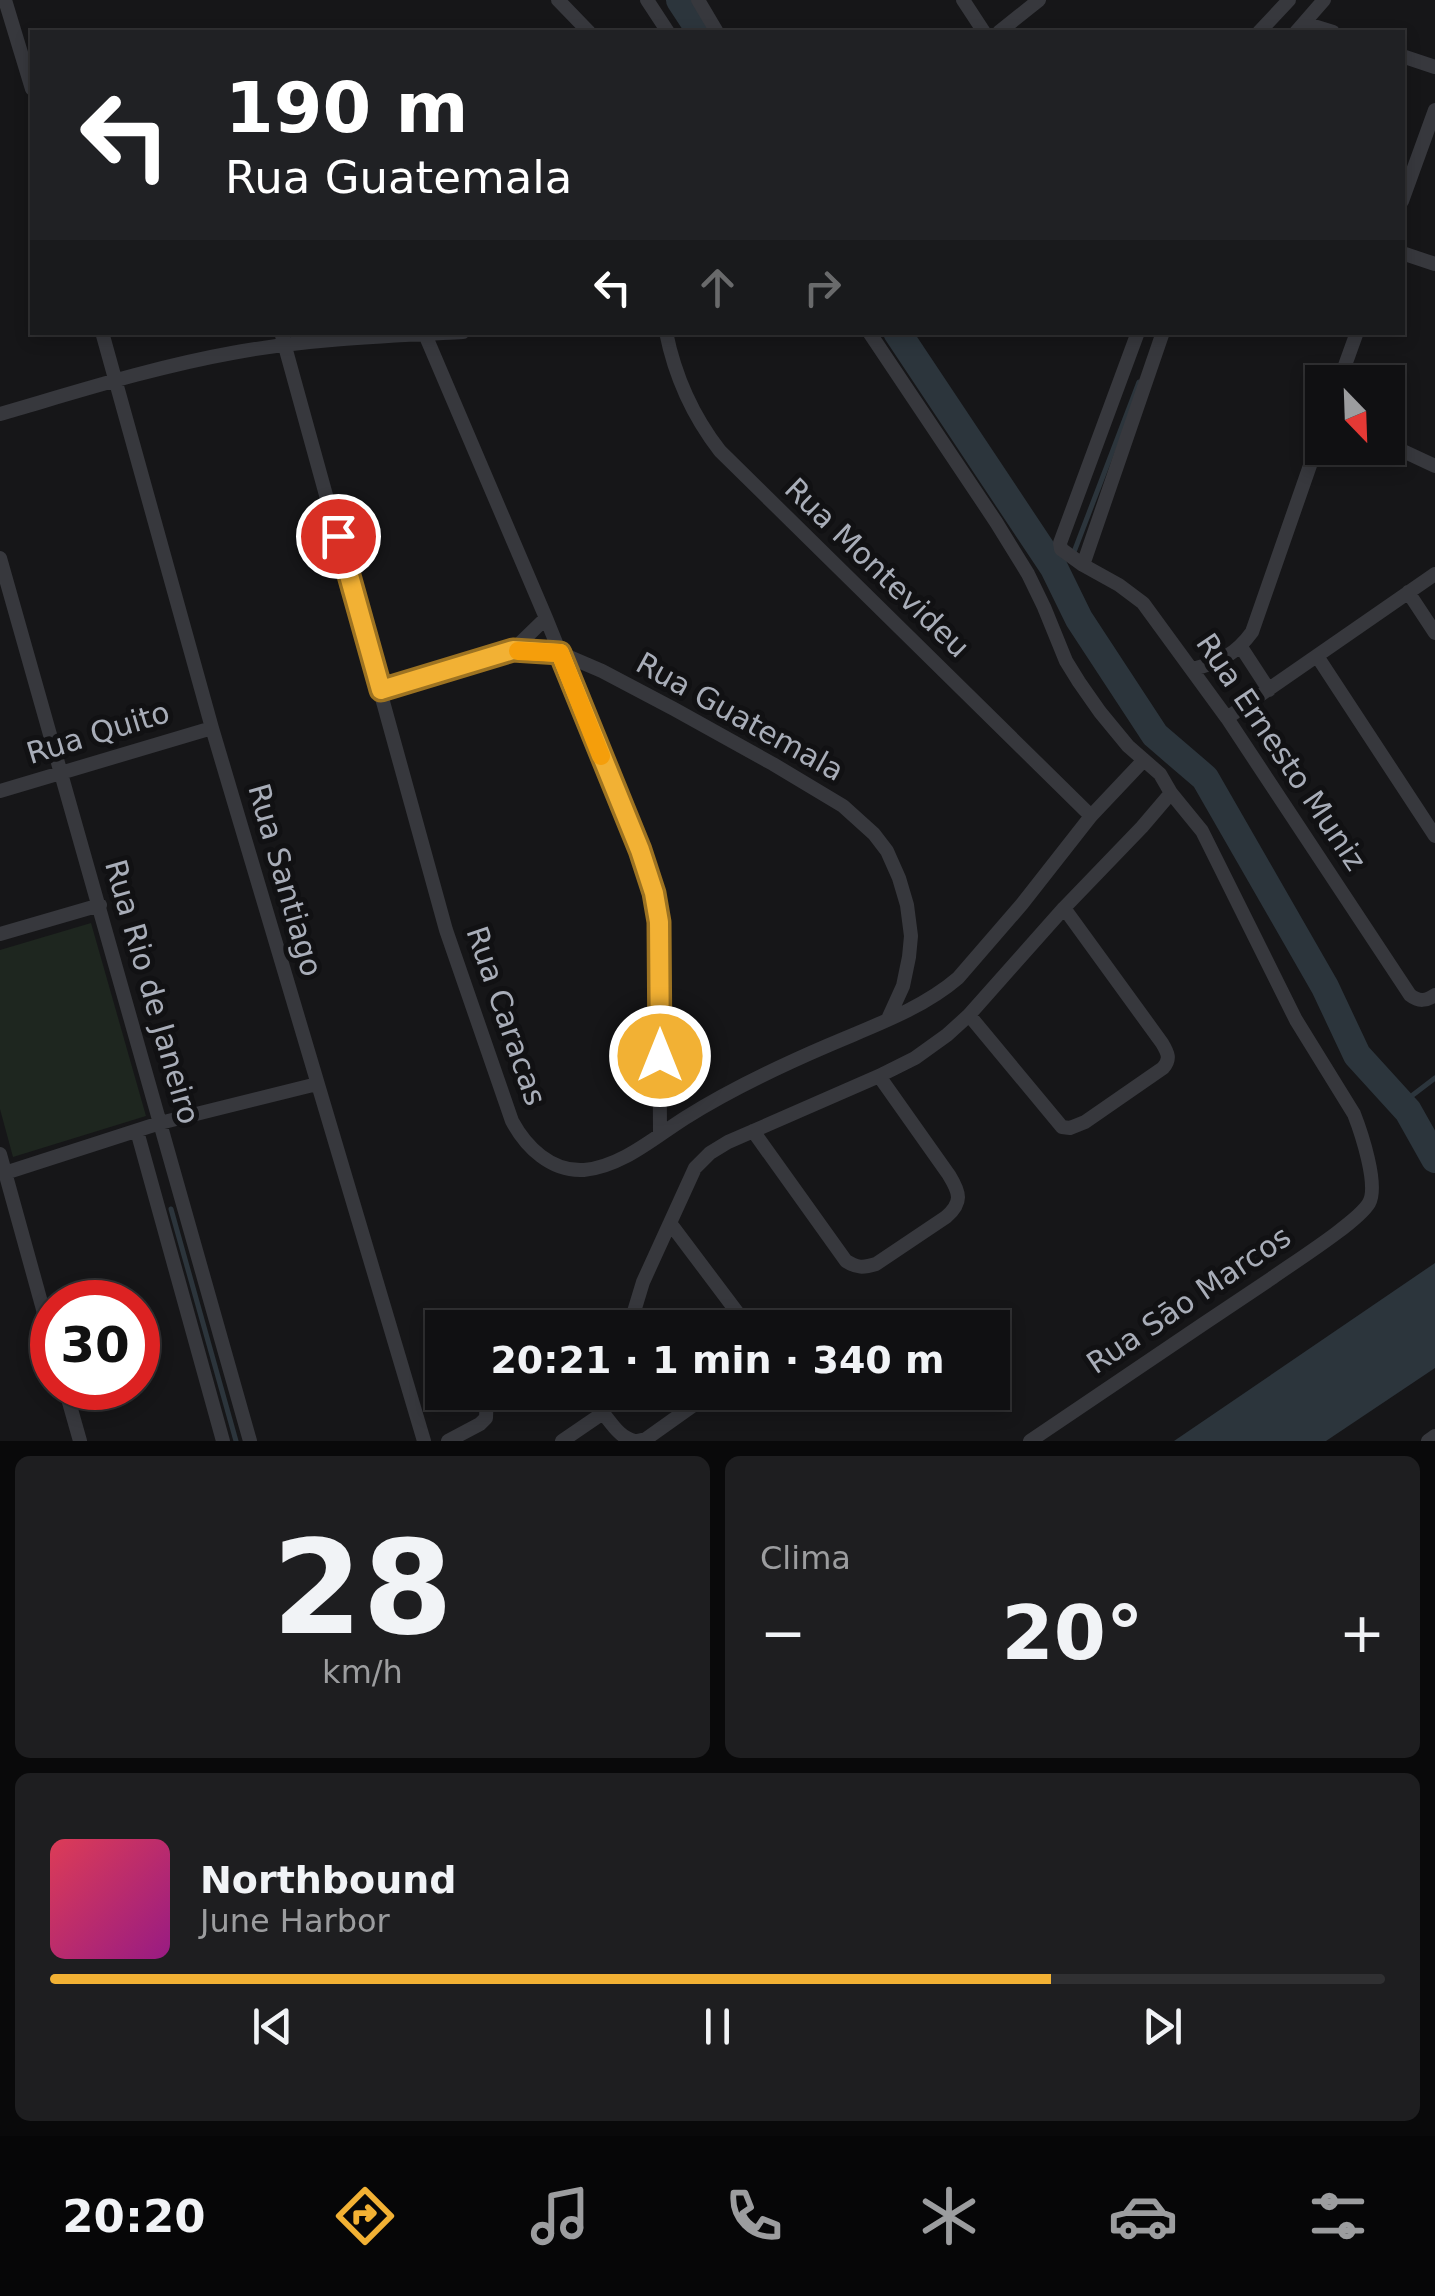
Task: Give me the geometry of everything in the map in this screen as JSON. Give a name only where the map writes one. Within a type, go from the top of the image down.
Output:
[{"type":"street","points":[[5,0],[30,82]]},
{"type":"street","points":[[558,0],[587,30]]},
{"type":"street","points":[[647,0],[667,30]]},
{"type":"street","points":[[963,0],[983,30]]},
{"type":"street","points":[[1001,30],[1039,0]]},
{"type":"street","points":[[1261,30],[1289,0]]},
{"type":"street","points":[[1300,28],[1324,0]]},
{"type":"street","points":[[707,3],[717,30]]},
{"type":"street","points":[[0,44],[17,39]]},
{"type":"street","points":[[1405,57],[1435,67]]},
{"type":"street","points":[[1405,194],[1435,110]]},
{"type":"street","points":[[1405,254],[1435,264]]},
{"type":"street","name":"Rua Santiago","points":[[103,335],[212,728],[424,1441]]},
{"type":"street","points":[[0,414],[282,339],[377,335]]},
{"type":"street","points":[[425,335],[546,618],[654,893],[659,922],[660,1134]]},
{"type":"street","name":"Rua Montevideu","points":[[667,335],[691,408],[720,451],[1090,816]]},
{"type":"street","points":[[635,1310],[643,1282],[695,1168],[719,1148],[752,1131],[878,1076],[930,1048],[968,1015],[1170,793],[1160,774],[1143,761],[1079,682],[1028,574],[871,335]]},
{"type":"street","name":"Rua Ernesto Muniz","points":[[1137,335],[1060,543],[1061,550],[1144,603],[1227,718],[1410,995],[1416,1000],[1435,995]]},
{"type":"street","points":[[1079,562],[1162,335]]},
{"type":"street","points":[[1346,365],[1356,335]]},
{"type":"street","name":"Rua Caracas","points":[[282,339],[446,930],[506,1106],[520,1134],[538,1154],[557,1165],[586,1170],[618,1160],[704,1106],[888,1020],[946,988],[1022,904],[1090,816],[1143,761]]},
{"type":"street","points":[[1405,452],[1435,466]]},
{"type":"street","points":[[1193,669],[1241,647],[1252,632],[1310,465]]},
{"type":"street","name":"Rua Rio de Janeiro","points":[[0,558],[250,1441]]},
{"type":"street","points":[[1227,718],[1435,574]]},
{"type":"street","points":[[1408,592],[1435,633]]},
{"type":"street","points":[[513,650],[546,618]]},
{"type":"street","points":[[1241,647],[1268,690]]},
{"type":"street","name":"Rua Guatemala","points":[[381,690],[513,650],[560,653],[602,671],[842,806],[887,851],[907,905],[912,936],[903,986],[888,1020]]},
{"type":"street","points":[[1317,656],[1435,836]]},
{"type":"street","name":"Rua Quito","points":[[0,791],[212,728]]},
{"type":"street","name":"Rua Sāo Marcos","points":[[1030,1441],[1300,1258],[1360,1214],[1372,1198],[1354,1114],[1296,1020],[1202,831],[1170,793]]},
{"type":"street","points":[[0,934],[100,905]]},
{"type":"street","points":[[968,1015],[1062,1126],[1078,1126],[1163,1068],[1169,1057],[1162,1043],[1064,908]]},
{"type":"street","points":[[752,1131],[846,1261],[864,1268],[876,1264],[946,1217],[959,1200],[949,1175],[878,1076]]},
{"type":"street","points":[[5,1174],[136,1130],[316,1084]]},
{"type":"street","name":"Rua Rio de Janeiro","points":[[136,1130],[223,1441]]},
{"type":"street","points":[[0,1154],[35,1280]]},
{"type":"street","points":[[670,1224],[735,1310]]},
{"type":"street","points":[[72,1410],[80,1441]]},
{"type":"street","points":[[448,1441],[480,1424],[486,1418],[486,1410]]},
{"type":"street","points":[[562,1441],[605,1410]]},
{"type":"street","points":[[603,1413],[627,1440],[636,1441],[686,1410]]},
{"type":"street","points":[[1428,1441],[1435,1436]]},
{"type":"shaded area","points":[[91,923],[146,1116],[13,1157],[0,1109],[0,950]]},
{"type":"shaded area","points":[[1435,1263],[1435,1368],[1326,1441],[1174,1441]]},
{"type":"waterway","points":[[680,0],[700,30]]},
{"type":"waterway","points":[[899,335],[1054,568],[1079,619],[1155,735],[1205,778],[1325,987],[1357,1055],[1408,1111],[1435,1159]]},
{"type":"waterway","points":[[1054,568],[1074,552],[1139,382]]},
{"type":"waterway","points":[[1401,1104],[1435,1078]]},
{"type":"waterway","points":[[171,1209],[236,1441]]},
{"type":"slow traffic","points":[[518,651],[560,653],[601,756]]},
{"type":"route","points":[[338,536],[381,690],[513,650],[560,653],[654,893],[659,922],[660,1056]]}]
